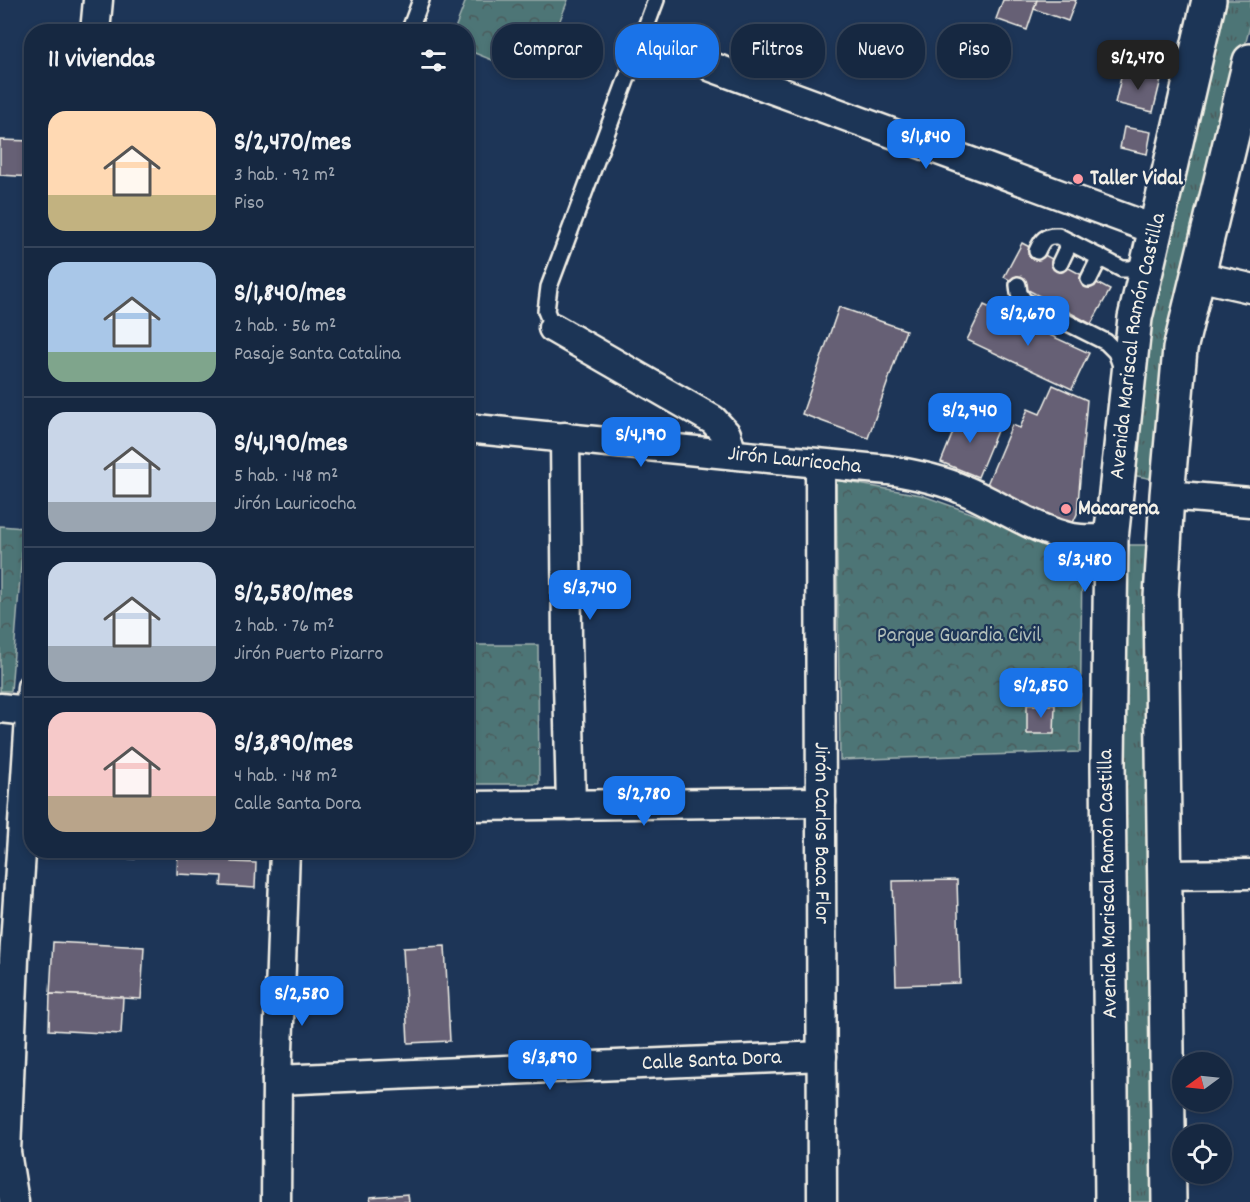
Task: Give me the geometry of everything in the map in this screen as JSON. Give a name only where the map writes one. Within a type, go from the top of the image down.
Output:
[{"type":"main road","name":"Avenida Mariscal Ramón Castilla","points":[[1112,1202],[1108,762],[1112,529],[1135,318],[1209,0]]},
{"type":"main road","name":"Avenida Mariscal Ramón Castilla","points":[[1169,1202],[1161,598],[1166,508],[1180,349],[1249,69]]},
{"type":"main road","points":[[1112,529],[1166,508]]},
{"type":"street","points":[[96,24],[98,0]]},
{"type":"street","points":[[719,70],[1156,230]]},
{"type":"street","points":[[1197,276],[1250,288]]},
{"type":"street","points":[[553,328],[713,420],[726,434],[732,454]]},
{"type":"street","name":"Jirón Lauricocha","points":[[474,429],[915,474],[963,490],[1062,536],[1083,539],[1112,529]]},
{"type":"street","points":[[565,437],[571,804]]},
{"type":"street","name":"Jirón Carlos Baca Flor","points":[[820,464],[822,1202]]},
{"type":"street","points":[[1166,508],[1250,502]]},
{"type":"street","points":[[0,708],[24,701]]},
{"type":"street","points":[[14,1202],[3,1153],[7,958],[24,767]]},
{"type":"street","points":[[474,806],[821,802]]},
{"type":"street","points":[[276,1202],[277,1080],[285,858]]},
{"type":"street","points":[[1164,875],[1250,874]]},
{"type":"street","name":"Calle Santa Dora","points":[[277,1080],[822,1056]]},
{"type":"lane","points":[[412,24],[421,0]]},
{"type":"lane","points":[[553,328],[546,311],[549,287],[656,0]]},
{"type":"lane","points":[[1036,251],[1043,240],[1050,236],[1058,236],[1122,269],[1131,269],[1148,262]]},
{"type":"lane","points":[[1060,263],[1070,242]]},
{"type":"lane","points":[[1089,279],[1100,257]]},
{"type":"lane","points":[[1018,285],[1019,293],[1024,301],[1040,303],[1069,318],[1106,342],[1116,352],[1127,382]]},
{"type":"green space","points":[[466,0],[568,0],[558,24],[492,24],[492,60],[474,53],[474,24],[457,24]]},
{"type":"green space","points":[[1223,0],[1250,0],[1250,26],[1184,284],[1158,480],[1132,475],[1142,359]]},
{"type":"green space","name":"Parque Guardia Civil","points":[[836,480],[921,495],[1082,553],[1080,752],[840,760]]},
{"type":"green space","points":[[0,526],[24,528],[11,691],[0,691]]},
{"type":"green space","points":[[1126,545],[1150,545],[1158,1202],[1127,1202],[1123,886]]},
{"type":"green space","points":[[474,645],[538,645],[539,784],[474,784]]},
{"type":"building","points":[[1003,0],[1037,0],[1027,30],[996,19]]},
{"type":"building","points":[[1037,0],[1076,0],[1068,21],[1034,9]]},
{"type":"building","points":[[1118,43],[1167,55],[1161,79],[1106,65],[1109,50],[1116,52]]},
{"type":"building","points":[[1123,69],[1161,79],[1153,112],[1115,103]]},
{"type":"building","points":[[1124,127],[1151,132],[1147,154],[1120,148]]},
{"type":"building","points":[[0,140],[24,141],[24,176],[0,175]]},
{"type":"building","points":[[1022,243],[1110,290],[1091,324],[1004,277]]},
{"type":"building","points":[[984,305],[1089,353],[1072,389],[967,340]]},
{"type":"building","points":[[839,307],[906,330],[868,438],[802,414]]},
{"type":"building","points":[[1053,385],[1087,400],[1077,514],[1071,527],[985,489],[1012,425],[1020,428],[1028,409],[1040,414]]},
{"type":"building","points":[[962,410],[999,426],[978,477],[941,462]]},
{"type":"building","points":[[1027,705],[1055,705],[1054,734],[1027,734]]},
{"type":"building","points":[[178,858],[232,858],[232,862],[256,863],[255,888],[221,886],[222,876],[177,874]]},
{"type":"building","points":[[957,880],[960,983],[896,985],[893,881]]},
{"type":"building","points":[[53,942],[144,947],[141,999],[50,994]]},
{"type":"building","points":[[445,946],[450,1041],[408,1043],[403,948]]},
{"type":"building","points":[[50,994],[123,997],[121,1034],[49,1030]]},
{"type":"building","points":[[408,1194],[409,1202],[371,1202],[370,1197]]},
{"type":"place","name":"Taller Vidal","points":[[1078,179]]},
{"type":"place","name":"Macarena","points":[[1066,509]]}]
